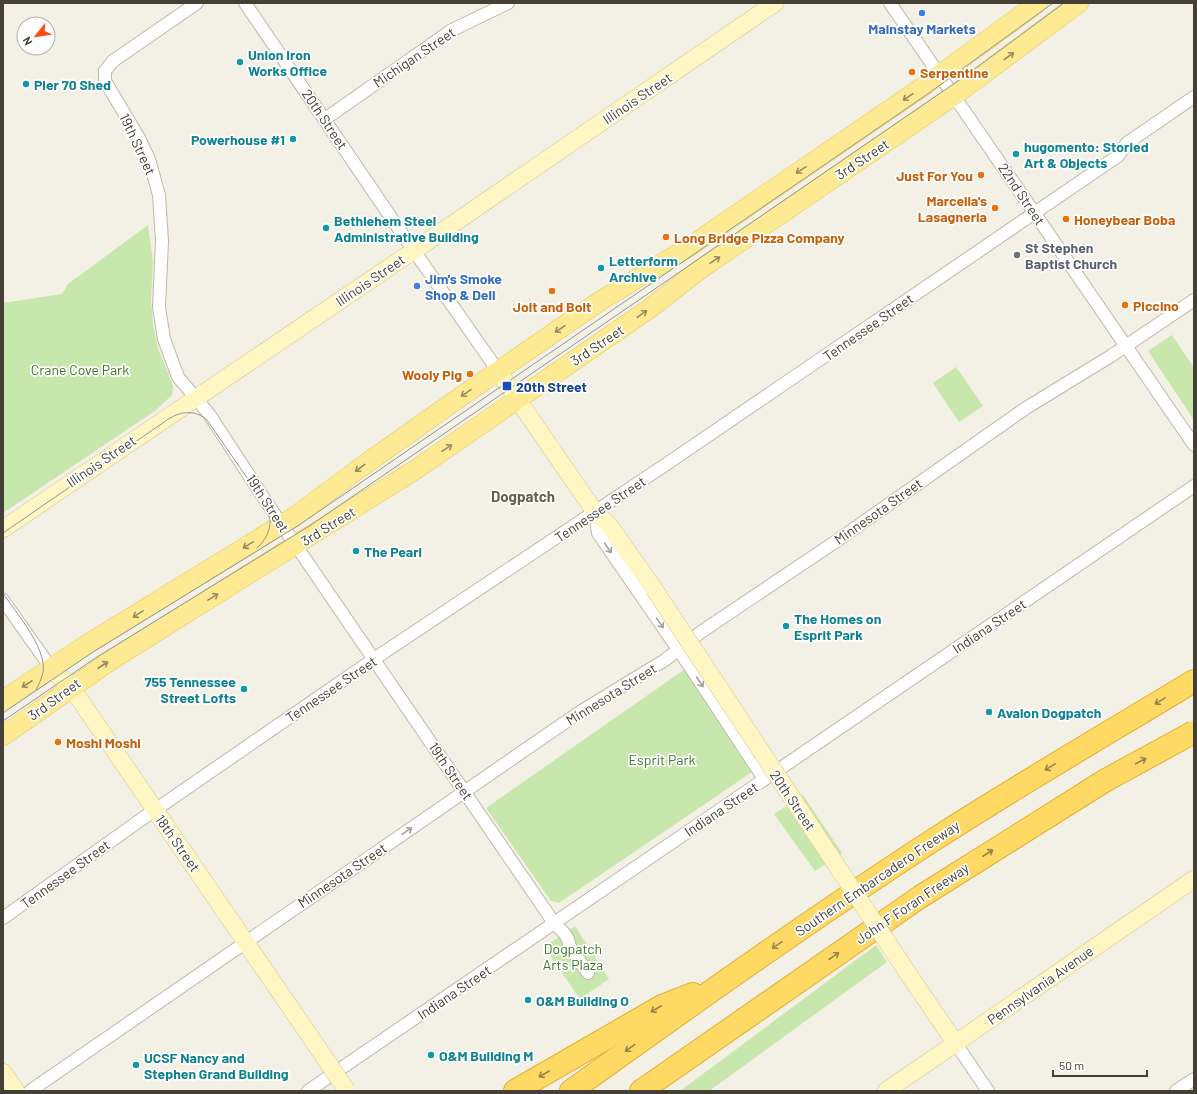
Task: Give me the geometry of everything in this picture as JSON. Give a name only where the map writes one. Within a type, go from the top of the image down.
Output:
[{"type":"highway","name":"Southern Embarcadero Freeway","points":[[571,1091],[719,985],[937,838],[1194,681]]},
{"type":"highway","name":"John F Foran Freeway","points":[[641,1091],[812,971],[960,871],[1106,780],[1194,732]]},
{"type":"highway","points":[[667,1091],[812,971]]},
{"type":"highway","points":[[515,1091],[662,1006],[719,985]]},
{"type":"main road","name":"3rd Street","points":[[3,700],[51,668],[282,525],[498,371],[620,287],[695,242],[941,75],[1038,3]]},
{"type":"main road","name":"3rd Street","points":[[3,736],[110,661],[296,546],[415,470],[649,310],[702,268],[955,96],[1079,3]]},
{"type":"street","name":"19th Street","points":[[197,3],[113,61],[105,71],[104,76],[107,87],[128,118],[139,138],[155,178],[159,195],[162,226],[159,307],[164,339],[178,377],[209,414],[296,546],[554,923],[568,939],[570,947],[588,973]]},
{"type":"street","name":"20th Street","points":[[245,3],[595,512],[609,525],[654,589],[907,972],[988,1091]]},
{"type":"street","name":"Michigan Street","points":[[325,119],[452,30],[508,3]]},
{"type":"street","name":"Illinois Street","points":[[3,529],[775,3]]},
{"type":"street","name":"22nd Street","points":[[890,3],[941,75],[1194,445]]},
{"type":"street","name":"Tennessee Street","points":[[3,918],[155,810],[374,659],[595,512],[1118,156],[1127,144],[1194,97]]},
{"type":"street","name":"Minnesota Street","points":[[30,1091],[245,941],[580,712],[665,660],[701,632],[835,542],[1026,408],[1194,300]]},
{"type":"street","name":"Indiana Street","points":[[308,1091],[1194,486]]},
{"type":"street","name":"20th Street","points":[[595,512],[598,533],[678,649],[764,779]]},
{"type":"street","name":"18th Street","points":[[3,600],[57,676],[64,679],[71,688],[347,1091]]},
{"type":"street","name":"Pennsylvania Avenue","points":[[886,1091],[1194,879]]},
{"type":"street","points":[[3,1072],[16,1091]]},
{"type":"street","points":[[1176,1091],[1194,1079]]},
{"type":"green space","name":"Crane Cove Park","points":[[148,225],[153,262],[151,299],[153,324],[158,348],[173,386],[172,395],[156,410],[3,513],[3,303],[62,294],[68,284]]},
{"type":"green space","points":[[1172,335],[1194,368],[1194,420],[1148,351]]},
{"type":"green space","points":[[956,367],[983,406],[959,422],[933,383]]},
{"type":"green space","name":"Esprit Park","points":[[685,669],[752,772],[559,903],[551,901],[486,808]]},
{"type":"green space","points":[[803,795],[842,853],[815,871],[774,814]]},
{"type":"green space","name":"Dogpatch Arts Plaza","points":[[575,926],[609,979],[580,999],[544,947]]},
{"type":"green space","points":[[876,945],[887,962],[709,1091],[680,1091]]},
{"type":"tram line","points":[[3,713],[93,652],[299,525],[929,93],[1053,3]]},
{"type":"tram line","points":[[3,721],[97,657],[311,525],[968,74],[1064,3]]},
{"type":"tram line","points":[[3,533],[170,418],[179,414],[194,413],[207,420],[268,508],[270,519],[269,530],[257,548]]},
{"type":"tram line","points":[[3,593],[36,642],[40,652],[43,663],[43,672],[36,690]]},
{"type":"place","name":"Mainstay Markets","points":[[922,13]]},
{"type":"place","name":"Union Iron Works Office","points":[[240,62]]},
{"type":"place","name":"Serpentine","points":[[912,72]]},
{"type":"place","name":"Pier 70 Shed","points":[[26,84]]},
{"type":"place","name":"Powerhouse #1","points":[[293,139]]},
{"type":"place","name":"hugomento: Storied Art & Objects","points":[[1016,154]]},
{"type":"place","name":"Just For You","points":[[981,175]]},
{"type":"place","name":"Marcella's Lasagneria","points":[[995,208]]},
{"type":"place","name":"Honeybear Boba","points":[[1066,219]]},
{"type":"place","name":"Bethlehem Steel Administrative Building","points":[[326,228]]},
{"type":"place","name":"Long Bridge Pizza Company","points":[[666,237]]},
{"type":"place","name":"St Stephen Baptist Church","points":[[1017,255]]},
{"type":"place","name":"Letterform Archive","points":[[601,268]]},
{"type":"place","name":"Jim's Smoke Shop & Deli","points":[[417,286]]},
{"type":"place","name":"Jolt and Bolt","points":[[552,291]]},
{"type":"place","name":"Piccino","points":[[1125,305]]},
{"type":"place","name":"Wooly Pig","points":[[470,374]]},
{"type":"place","name":"20th Street","points":[[507,386]]},
{"type":"place","name":"The Pearl","points":[[356,551]]},
{"type":"place","name":"The Homes on Esprit Park","points":[[786,626]]},
{"type":"place","name":"755 Tennessee Street Lofts","points":[[244,689]]},
{"type":"place","name":"Avalon Dogpatch","points":[[989,712]]},
{"type":"place","name":"Moshi Moshi","points":[[58,742]]},
{"type":"place","name":"O&M Building O","points":[[528,1000]]},
{"type":"place","name":"O&M Building M","points":[[431,1055]]},
{"type":"place","name":"UCSF Nancy and Stephen Grand Building","points":[[136,1065]]},
{"type":"district","name":"Dogpatch","points":[[523,496]]}]
